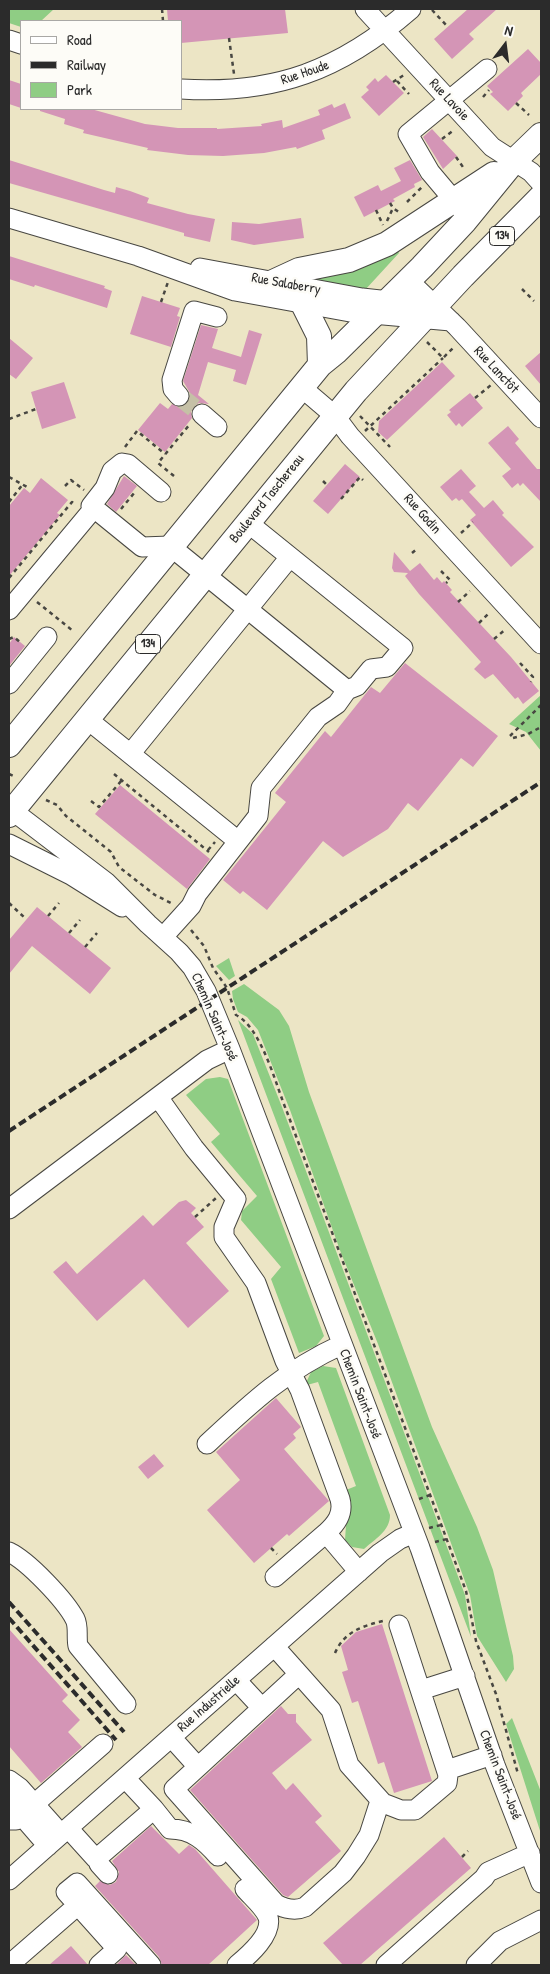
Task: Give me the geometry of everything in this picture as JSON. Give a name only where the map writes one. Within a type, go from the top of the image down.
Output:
[{"type":"main road","points":[[9,745],[320,365],[336,352],[408,280],[461,209],[541,135]]},
{"type":"main road","name":"Boulevard Taschereau","points":[[10,811],[335,416],[437,315],[541,197]]},
{"type":"main road","points":[[272,282],[299,270],[330,265],[372,251],[461,209]]},
{"type":"main road","points":[[303,304],[319,336],[320,365]]},
{"type":"street","name":"Rue Lavoie","points":[[365,9],[492,147],[531,172],[541,183]]},
{"type":"street","name":"Rue Houde","points":[[182,89],[245,88],[294,78],[343,58],[385,30],[411,9]]},
{"type":"street","points":[[461,209],[430,172],[408,134],[488,69]]},
{"type":"street","name":"Rue Salaberry","points":[[9,218],[138,256],[235,290],[303,304],[380,307]]},
{"type":"street","name":"Rue Salaberry","points":[[138,256],[272,282],[380,307],[437,315]]},
{"type":"street","name":"Rue Lanctôt","points":[[408,280],[437,315],[541,418]]},
{"type":"street","points":[[179,396],[173,389],[172,380],[194,311],[217,318]]},
{"type":"street","name":"Rue Godin","points":[[301,387],[335,416],[350,436],[541,644]]},
{"type":"street","points":[[196,418],[217,427]]},
{"type":"street","points":[[83,500],[105,488],[114,469],[122,463],[128,464],[161,492]]},
{"type":"street","points":[[9,610],[94,508],[142,547],[170,546],[348,690]]},
{"type":"street","points":[[163,938],[191,906],[197,894],[258,816],[261,788],[318,717],[332,709],[348,690],[357,686],[371,669],[387,667],[403,648],[247,522]]},
{"type":"street","points":[[131,753],[290,557]]},
{"type":"street","points":[[9,684],[47,637]]},
{"type":"street","points":[[87,718],[238,841]]},
{"type":"street","name":"Chemin Saint-José","points":[[10,811],[106,882],[179,952],[197,974],[230,1049],[414,1533],[492,1755],[541,1883]]},
{"type":"street","name":"Chemin Saint-José","points":[[9,844],[79,880],[148,924]]},
{"type":"street","points":[[9,1209],[213,1056],[230,1049]]},
{"type":"street","points":[[158,1097],[194,1148],[236,1199],[224,1227],[224,1238],[256,1284],[291,1375],[300,1390],[341,1503],[336,1523],[275,1577]]},
{"type":"street","points":[[207,1444],[260,1394],[291,1375],[310,1360],[341,1345]]},
{"type":"street","points":[[326,1533],[359,1572]]},
{"type":"street","name":"Rue Industrielle","points":[[9,1880],[390,1545],[414,1533]]},
{"type":"street","points":[[9,1552],[29,1564],[70,1612],[77,1626],[76,1638],[78,1646],[126,1704]]},
{"type":"street","points":[[274,1646],[331,1710],[349,1765],[380,1802],[401,1810],[415,1810],[446,1783],[448,1770],[421,1690],[391,1623]]},
{"type":"street","points":[[299,1674],[174,1789],[276,1904],[286,1908],[300,1909],[305,1907],[343,1874],[369,1835],[380,1802]]},
{"type":"street","points":[[421,1690],[465,1676]]},
{"type":"street","points":[[236,1680],[262,1708]]},
{"type":"street","points":[[171,1737],[198,1767]]},
{"type":"street","points":[[21,1813],[103,1744]]},
{"type":"street","points":[[448,1770],[492,1755]]},
{"type":"street","points":[[125,1778],[170,1829],[182,1829],[208,1845],[265,1912],[268,1918],[266,1932],[258,1945],[238,1965]]},
{"type":"street","points":[[9,1780],[20,1788],[21,1813]]},
{"type":"street","points":[[9,1801],[21,1813],[59,1836],[101,1866]]},
{"type":"street","points":[[99,1965],[117,1949],[66,1892],[101,1866],[154,1809]]},
{"type":"street","points":[[386,1965],[484,1878],[488,1872],[530,1853]]},
{"type":"street","points":[[77,1883],[151,1965]]},
{"type":"street","points":[[9,1965],[78,1905]]},
{"type":"street","points":[[476,1965],[500,1941],[541,1920]]},
{"type":"path","points":[[432,10],[448,27]]},
{"type":"path","points":[[229,38],[234,76]]},
{"type":"path","points":[[404,75],[395,82],[409,94]]},
{"type":"path","points":[[482,97],[490,89]]},
{"type":"path","points":[[516,103],[529,115]]},
{"type":"path","points":[[442,139],[454,130]]},
{"type":"path","points":[[456,157],[466,171]]},
{"type":"path","points":[[407,202],[422,186],[419,182]]},
{"type":"path","points":[[376,210],[384,227],[393,208]]},
{"type":"path","points":[[381,220],[389,217]]},
{"type":"path","points":[[161,302],[168,282]]},
{"type":"path","points":[[522,289],[534,301]]},
{"type":"path","points":[[426,342],[443,358]]},
{"type":"path","points":[[363,433],[392,408],[458,344]]},
{"type":"path","points":[[475,398],[493,383]]},
{"type":"path","points":[[9,419],[36,409]]},
{"type":"path","points":[[360,415],[390,447]]},
{"type":"path","points":[[174,476],[158,463],[196,418]]},
{"type":"path","points":[[124,448],[137,432],[165,454]]},
{"type":"path","points":[[9,477],[28,487]]},
{"type":"path","points":[[341,499],[360,477],[363,480]]},
{"type":"path","points":[[65,486],[71,480],[83,500]]},
{"type":"path","points":[[323,481],[327,485]]},
{"type":"path","points":[[9,500],[23,484]]},
{"type":"path","points":[[116,516],[138,489]]},
{"type":"path","points":[[9,578],[72,502],[83,500]]},
{"type":"path","points":[[72,502],[83,500]]},
{"type":"path","points":[[62,506],[66,509]]},
{"type":"path","points":[[457,536],[473,522]]},
{"type":"path","points":[[412,553],[418,548]]},
{"type":"path","points":[[441,570],[450,580],[446,583]]},
{"type":"path","points":[[458,602],[474,588]]},
{"type":"path","points":[[33,599],[73,631]]},
{"type":"path","points":[[478,623],[493,609]]},
{"type":"path","points":[[494,639],[509,626]]},
{"type":"path","points":[[9,637],[26,646]]},
{"type":"path","points":[[520,663],[533,678],[531,682]]},
{"type":"path","points":[[510,736],[541,705]]},
{"type":"path","points":[[513,738],[528,734],[541,727]]},
{"type":"path","points":[[114,774],[212,854]]},
{"type":"path","points":[[91,801],[99,807],[122,780]]},
{"type":"path","points":[[124,789],[128,785]]},
{"type":"path","points":[[43,800],[56,806],[111,852],[120,867],[155,895],[169,902],[174,908]]},
{"type":"path","points":[[74,822],[77,818]]},
{"type":"path","points":[[176,831],[179,827]]},
{"type":"path","points":[[9,903],[26,919]]},
{"type":"path","points":[[48,916],[59,903]]},
{"type":"path","points":[[69,933],[80,920]]},
{"type":"path","name":"Chemin Saint-José","points":[[191,930],[204,946],[214,968],[227,988],[236,1015],[245,1020],[256,1035],[469,1598],[476,1641],[496,1694],[503,1726]]},
{"type":"path","points":[[85,947],[97,933]]},
{"type":"path","points":[[195,1217],[204,1209]]},
{"type":"path","points":[[419,1498],[430,1495]]},
{"type":"path","points":[[435,1542],[447,1539]]},
{"type":"path","points":[[271,1548],[275,1551]]},
{"type":"path","points":[[335,1653],[339,1644],[357,1628],[391,1623]]},
{"type":"path","points":[[462,1857],[468,1851]]},
{"type":"green space","points":[[9,9],[54,9],[42,20],[20,20],[20,27],[9,23]]},
{"type":"green space","points":[[398,251],[399,253],[365,290],[305,278],[379,260]]},
{"type":"green space","points":[[541,695],[541,751],[526,732],[509,724]]},
{"type":"green space","points":[[229,958],[235,976],[229,980],[216,966]]},
{"type":"green space","points":[[244,984],[279,1010],[289,1026],[309,1092],[432,1427],[477,1527],[493,1570],[513,1656],[514,1669],[506,1682],[477,1636],[470,1595],[378,1344],[341,1253],[290,1110],[258,1030],[247,1017],[238,1012],[233,999],[232,991]]},
{"type":"green space","points":[[238,1020],[253,1034],[282,1107],[465,1595],[471,1637]]},
{"type":"green space","points":[[220,1077],[228,1079],[324,1336],[316,1346],[299,1353],[271,1279],[281,1267],[241,1220],[242,1211],[257,1196],[211,1142],[220,1134],[186,1095],[206,1079]]},
{"type":"green space","points":[[323,1366],[336,1368],[390,1515],[385,1530],[364,1549],[352,1547],[345,1540],[346,1525],[351,1510],[346,1490],[356,1486],[318,1382],[307,1385],[306,1383],[311,1372]]},
{"type":"green space","points":[[512,1718],[541,1792],[541,1834],[506,1724]]},
{"type":"building","points":[[167,9],[285,9],[288,33],[182,43],[182,20],[168,20]]},
{"type":"building","points":[[468,9],[497,9],[469,34],[474,39],[452,59],[434,39]]},
{"type":"building","points":[[528,49],[541,63],[541,74],[521,93],[523,96],[508,111],[490,94],[493,92],[487,86]]},
{"type":"building","points":[[386,75],[404,93],[379,116],[361,97],[369,90],[366,87],[375,78],[378,82]]},
{"type":"building","points":[[9,80],[20,84],[20,108],[9,104]]},
{"type":"building","points":[[345,103],[351,118],[322,130],[325,139],[297,149],[296,147],[264,153],[223,156],[188,155],[147,150],[148,148],[83,133],[84,130],[64,124],[65,119],[40,111],[95,110],[145,124],[178,128],[217,129],[262,126],[261,124],[282,120],[283,128],[320,115],[318,110],[332,104],[334,108]]},
{"type":"building","points":[[432,129],[457,156],[443,169],[423,137]]},
{"type":"building","points":[[9,160],[115,193],[116,187],[130,191],[149,198],[147,203],[215,219],[210,242],[184,236],[184,233],[9,183]]},
{"type":"building","points":[[410,160],[422,180],[414,184],[415,187],[393,199],[395,201],[364,217],[354,197],[378,185],[381,191],[401,181],[394,168]]},
{"type":"building","points":[[301,218],[304,238],[254,245],[231,240],[232,222],[259,224]]},
{"type":"building","points":[[9,256],[105,286],[104,288],[112,291],[107,308],[35,285],[34,287],[9,279]]},
{"type":"building","points":[[142,296],[180,308],[177,316],[180,317],[171,347],[130,334]]},
{"type":"building","points":[[201,325],[218,329],[212,348],[241,357],[249,330],[262,334],[246,385],[233,381],[236,370],[208,362],[198,395],[209,404],[199,403],[194,406],[191,412],[192,418],[165,452],[138,430],[160,403],[168,409],[172,404],[182,407],[189,400],[190,393],[183,381]]},
{"type":"building","points":[[9,338],[33,358],[16,379],[9,374]]},
{"type":"building","points":[[541,352],[541,385],[525,366]]},
{"type":"building","points":[[442,362],[455,376],[387,440],[378,432],[379,421]]},
{"type":"building","points":[[64,382],[76,418],[42,429],[31,392]]},
{"type":"building","points":[[470,393],[483,408],[462,427],[459,423],[456,426],[447,415],[451,412],[449,410]]},
{"type":"building","points":[[508,426],[519,439],[515,443],[537,469],[541,469],[541,502],[523,483],[520,486],[518,483],[512,488],[502,476],[511,469],[488,443]]},
{"type":"building","points":[[345,464],[360,477],[328,514],[313,501]]},
{"type":"building","points":[[461,469],[476,486],[469,492],[484,508],[493,500],[504,513],[502,515],[534,547],[511,567],[470,520],[476,515],[462,499],[459,501],[456,498],[452,501],[440,487]]},
{"type":"building","points":[[124,476],[137,486],[116,512],[107,504]]},
{"type":"building","points":[[41,478],[68,500],[57,513],[60,515],[9,576],[9,506],[24,488],[30,493]]},
{"type":"building","points":[[394,552],[410,571],[420,563],[434,580],[437,577],[442,583],[444,581],[452,590],[450,592],[511,657],[539,691],[523,704],[518,697],[515,699],[493,674],[485,679],[474,669],[481,662],[419,594],[405,576],[408,573],[394,572],[392,568]]},
{"type":"building","points":[[14,637],[25,646],[9,666],[9,644]]},
{"type":"building","points":[[405,663],[498,736],[473,767],[461,758],[418,811],[408,803],[388,829],[343,857],[323,841],[267,910],[243,891],[240,894],[223,880],[286,802],[275,793],[325,731],[331,737],[371,687],[380,693]]},
{"type":"building","points":[[120,785],[210,859],[187,889],[95,814]]},
{"type":"building","points":[[37,907],[111,968],[90,994],[32,946],[9,974],[9,940]]},
{"type":"building","points":[[186,1200],[196,1208],[191,1213],[204,1227],[186,1243],[229,1291],[188,1328],[144,1279],[97,1321],[53,1272],[66,1261],[77,1274],[143,1215],[153,1226],[179,1202]]},
{"type":"building","points":[[276,1398],[301,1427],[293,1434],[296,1438],[284,1449],[329,1501],[254,1563],[207,1510],[240,1480],[216,1452]]},
{"type":"building","points":[[154,1454],[164,1466],[148,1479],[138,1467]]},
{"type":"building","points":[[382,1624],[432,1781],[394,1793],[384,1762],[378,1764],[358,1701],[352,1703],[342,1672],[348,1670],[341,1646],[356,1632]]},
{"type":"building","points":[[9,1629],[68,1695],[62,1701],[80,1720],[68,1732],[82,1747],[41,1783],[9,1746]]},
{"type":"building","points":[[281,1706],[288,1714],[296,1714],[296,1722],[312,1740],[272,1773],[286,1790],[293,1783],[322,1816],[315,1822],[341,1851],[288,1897],[283,1895],[190,1790]]},
{"type":"building","points":[[151,1826],[179,1854],[189,1845],[195,1849],[257,1920],[208,1965],[162,1965],[159,1957],[95,1886],[100,1881],[110,1885],[116,1882],[119,1872],[112,1861]]},
{"type":"building","points":[[444,1837],[471,1868],[360,1965],[343,1965],[323,1943]]},
{"type":"building","points":[[71,1946],[88,1965],[49,1965]]},
{"type":"building","points":[[126,1955],[136,1965],[116,1965]]},
{"type":"tunnel","points":[[179,396],[202,414]]},
{"type":"railway","points":[[9,1131],[541,782]]},
{"type":"railway","points":[[9,1602],[124,1732]]},
{"type":"railway","points":[[9,1618],[116,1740]]}]
